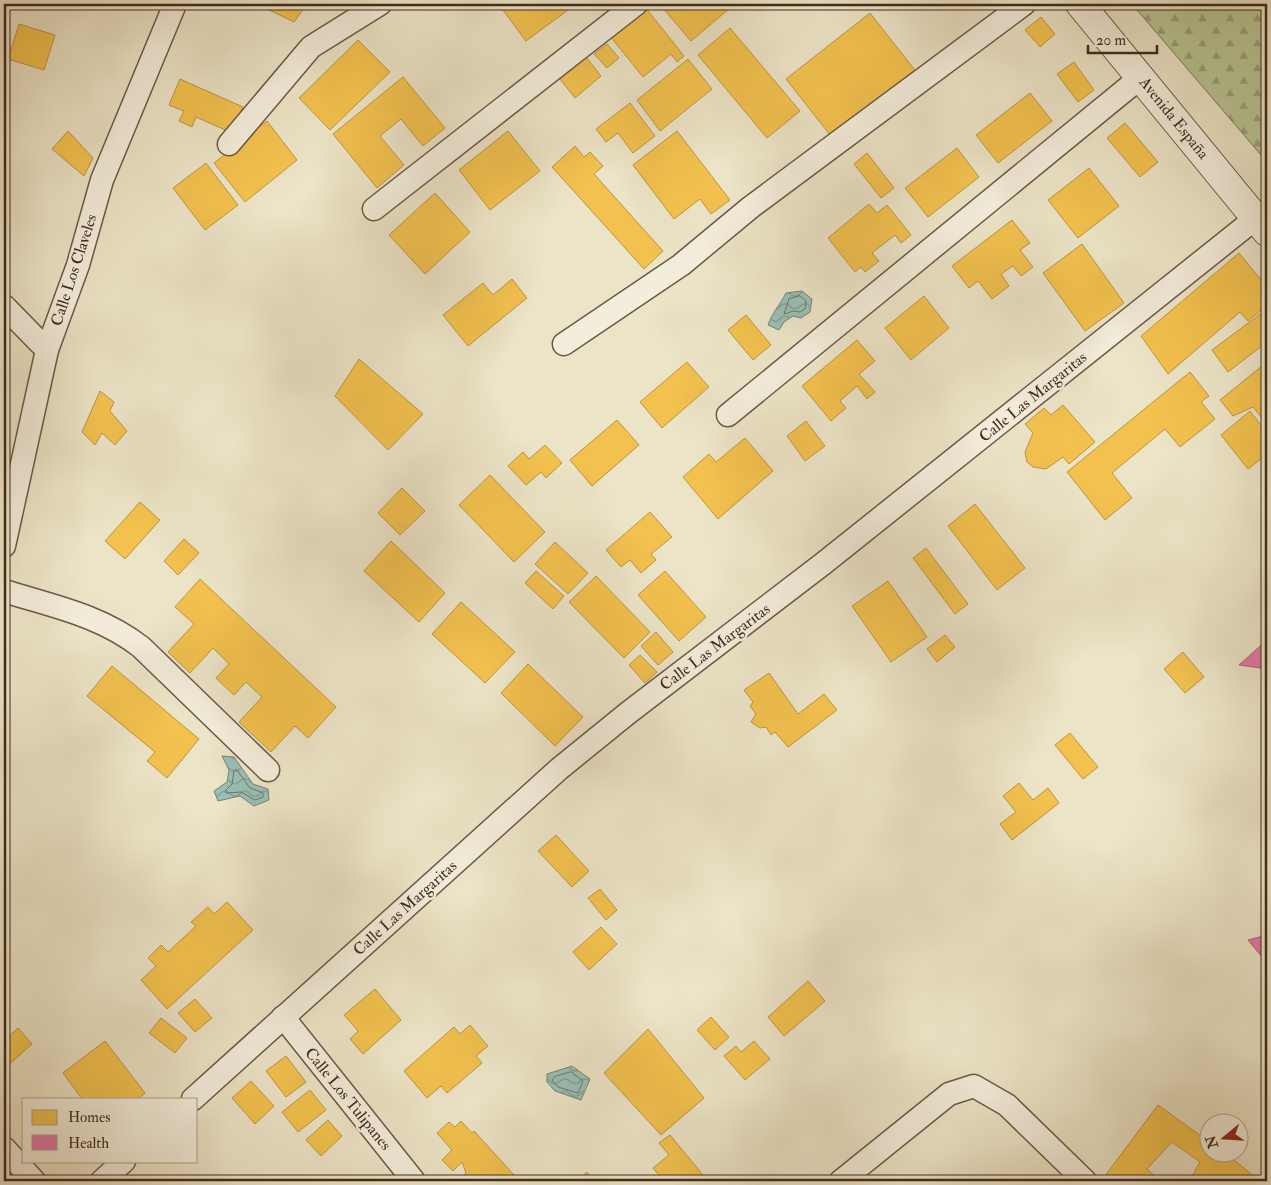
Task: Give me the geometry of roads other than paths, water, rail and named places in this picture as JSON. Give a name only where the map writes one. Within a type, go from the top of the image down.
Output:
[{"type":"street","name":"Calle Los Claveles","points":[[4,546],[47,350],[78,265],[102,180],[174,4]]},
{"type":"street","points":[[229,144],[310,47],[380,4]]},
{"type":"street","points":[[374,209],[636,4]]},
{"type":"street","points":[[564,344],[681,265],[751,207],[1024,4]]},
{"type":"street","name":"Avenida España","points":[[1080,4],[1262,225]]},
{"type":"street","points":[[728,415],[1141,77]]},
{"type":"street","name":"Calle Las Margaritas","points":[[194,1098],[559,769],[628,713],[1262,225]]},
{"type":"street","points":[[4,306],[47,350]]},
{"type":"street","points":[[4,591],[100,621],[122,632],[268,770]]},
{"type":"street","name":"Calle Los Tulipanes","points":[[283,1017],[414,1181]]},
{"type":"street","points":[[841,1181],[949,1094],[974,1086],[1007,1106],[1085,1181]]},
{"type":"street","points":[[4,1148],[34,1181]]},
{"type":"street","points":[[102,1181],[123,1162]]},
{"type":"water","points":[[802,291],[812,299],[810,312],[801,318],[793,316],[784,322],[779,330],[768,325],[786,293]]},
{"type":"water","points":[[222,756],[234,757],[253,784],[268,789],[269,800],[254,806],[240,796],[218,801],[214,791],[227,782],[229,770]]},
{"type":"water","points":[[572,1066],[590,1079],[581,1100],[555,1091],[547,1082],[547,1074]]}]
